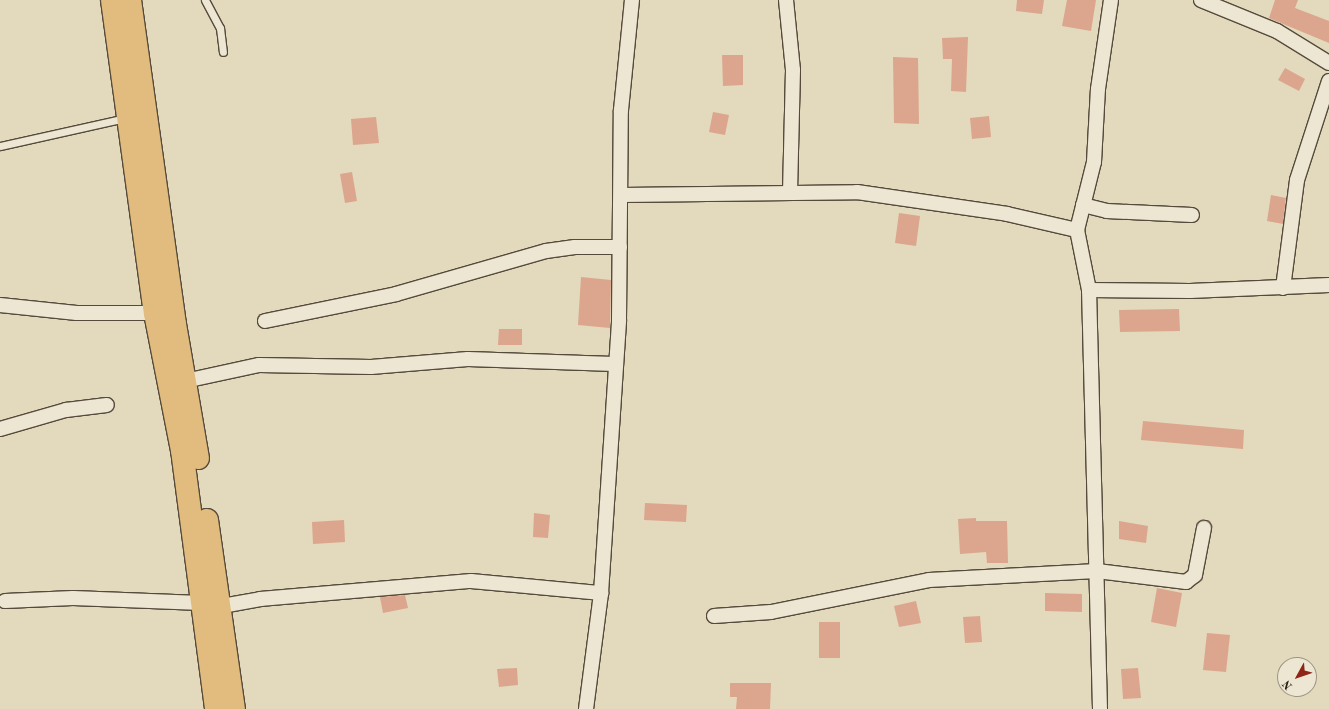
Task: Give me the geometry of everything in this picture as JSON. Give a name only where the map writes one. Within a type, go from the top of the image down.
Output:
[{"type":"main road","points":[[112,0],[130,117],[155,313],[211,605],[234,709]]},
{"type":"main road","points":[[130,0],[185,381],[211,605],[216,709]]},
{"type":"street","points":[[586,709],[601,593],[620,248],[622,195],[621,110],[632,0]]},
{"type":"street","points":[[786,0],[793,63],[790,191]]},
{"type":"street","points":[[1100,709],[1089,290],[1077,230],[1094,162],[1098,89],[1112,0]]},
{"type":"street","points":[[1201,0],[1277,31],[1329,63]]},
{"type":"street","points":[[1283,288],[1297,180],[1329,80]]},
{"type":"street","points":[[622,195],[790,191],[864,193],[1007,214],[1077,230]]},
{"type":"street","points":[[1083,205],[1107,211],[1192,216]]},
{"type":"street","points":[[265,321],[396,294],[546,251],[575,247],[620,248]]},
{"type":"street","points":[[1089,290],[1283,288],[1329,285]]},
{"type":"street","points":[[0,305],[77,313],[155,313]]},
{"type":"street","points":[[185,381],[259,365],[371,367],[468,360],[614,364]]},
{"type":"street","points":[[0,429],[66,410],[107,405]]},
{"type":"street","points":[[714,616],[771,612],[928,580],[1097,571],[1191,580],[1195,575],[1204,528]]},
{"type":"street","points":[[5,601],[73,598],[211,605],[260,598],[471,581],[601,593]]},
{"type":"lane","points":[[205,0],[220,28],[223,52]]},
{"type":"lane","points":[[0,146],[130,117]]},
{"type":"building","points":[[1017,0],[1044,0],[1042,14],[1016,11]]},
{"type":"building","points":[[1067,0],[1096,0],[1091,31],[1062,26]]},
{"type":"building","points":[[1275,0],[1298,0],[1295,8],[1329,21],[1329,43],[1269,18]]},
{"type":"building","points":[[968,37],[966,92],[951,91],[952,59],[943,59],[942,38]]},
{"type":"building","points":[[722,55],[743,55],[743,85],[723,86]]},
{"type":"building","points":[[893,57],[918,58],[919,124],[894,123]]},
{"type":"building","points":[[1285,68],[1305,79],[1299,91],[1278,80]]},
{"type":"building","points":[[713,112],[729,115],[725,135],[709,132]]},
{"type":"building","points":[[989,116],[991,137],[972,139],[970,118]]},
{"type":"building","points":[[376,117],[379,143],[353,145],[351,119]]},
{"type":"building","points":[[352,172],[357,201],[345,203],[340,174]]},
{"type":"building","points":[[1271,195],[1286,198],[1283,224],[1267,221]]},
{"type":"building","points":[[899,213],[920,216],[916,246],[895,243]]},
{"type":"building","points":[[581,277],[611,280],[610,328],[578,325]]},
{"type":"building","points":[[1179,309],[1180,331],[1120,332],[1119,310]]},
{"type":"building","points":[[499,329],[522,329],[522,345],[498,345]]},
{"type":"building","points":[[1143,421],[1244,430],[1243,449],[1141,440]]},
{"type":"building","points":[[645,503],[687,505],[686,522],[644,520]]},
{"type":"building","points":[[534,513],[550,515],[548,538],[533,537]]},
{"type":"building","points":[[976,518],[976,521],[1007,521],[1008,563],[987,563],[986,552],[960,554],[958,519]]},
{"type":"building","points":[[344,520],[345,542],[313,544],[312,522]]},
{"type":"building","points":[[1119,521],[1148,526],[1146,543],[1119,539]]},
{"type":"building","points":[[1157,588],[1182,593],[1176,627],[1151,622]]},
{"type":"building","points":[[1045,593],[1082,594],[1082,612],[1045,611]]},
{"type":"building","points":[[405,595],[408,608],[383,613],[380,597]]},
{"type":"building","points":[[916,601],[921,623],[899,627],[894,606]]},
{"type":"building","points":[[980,616],[982,642],[965,643],[963,617]]},
{"type":"building","points":[[819,622],[840,622],[840,658],[819,658]]},
{"type":"building","points":[[1207,633],[1230,635],[1226,672],[1203,670]]},
{"type":"building","points":[[517,668],[518,685],[499,687],[497,669]]},
{"type":"building","points":[[1138,668],[1141,698],[1123,699],[1121,669]]},
{"type":"building","points":[[730,683],[771,683],[770,709],[736,709],[737,697],[730,697]]}]
